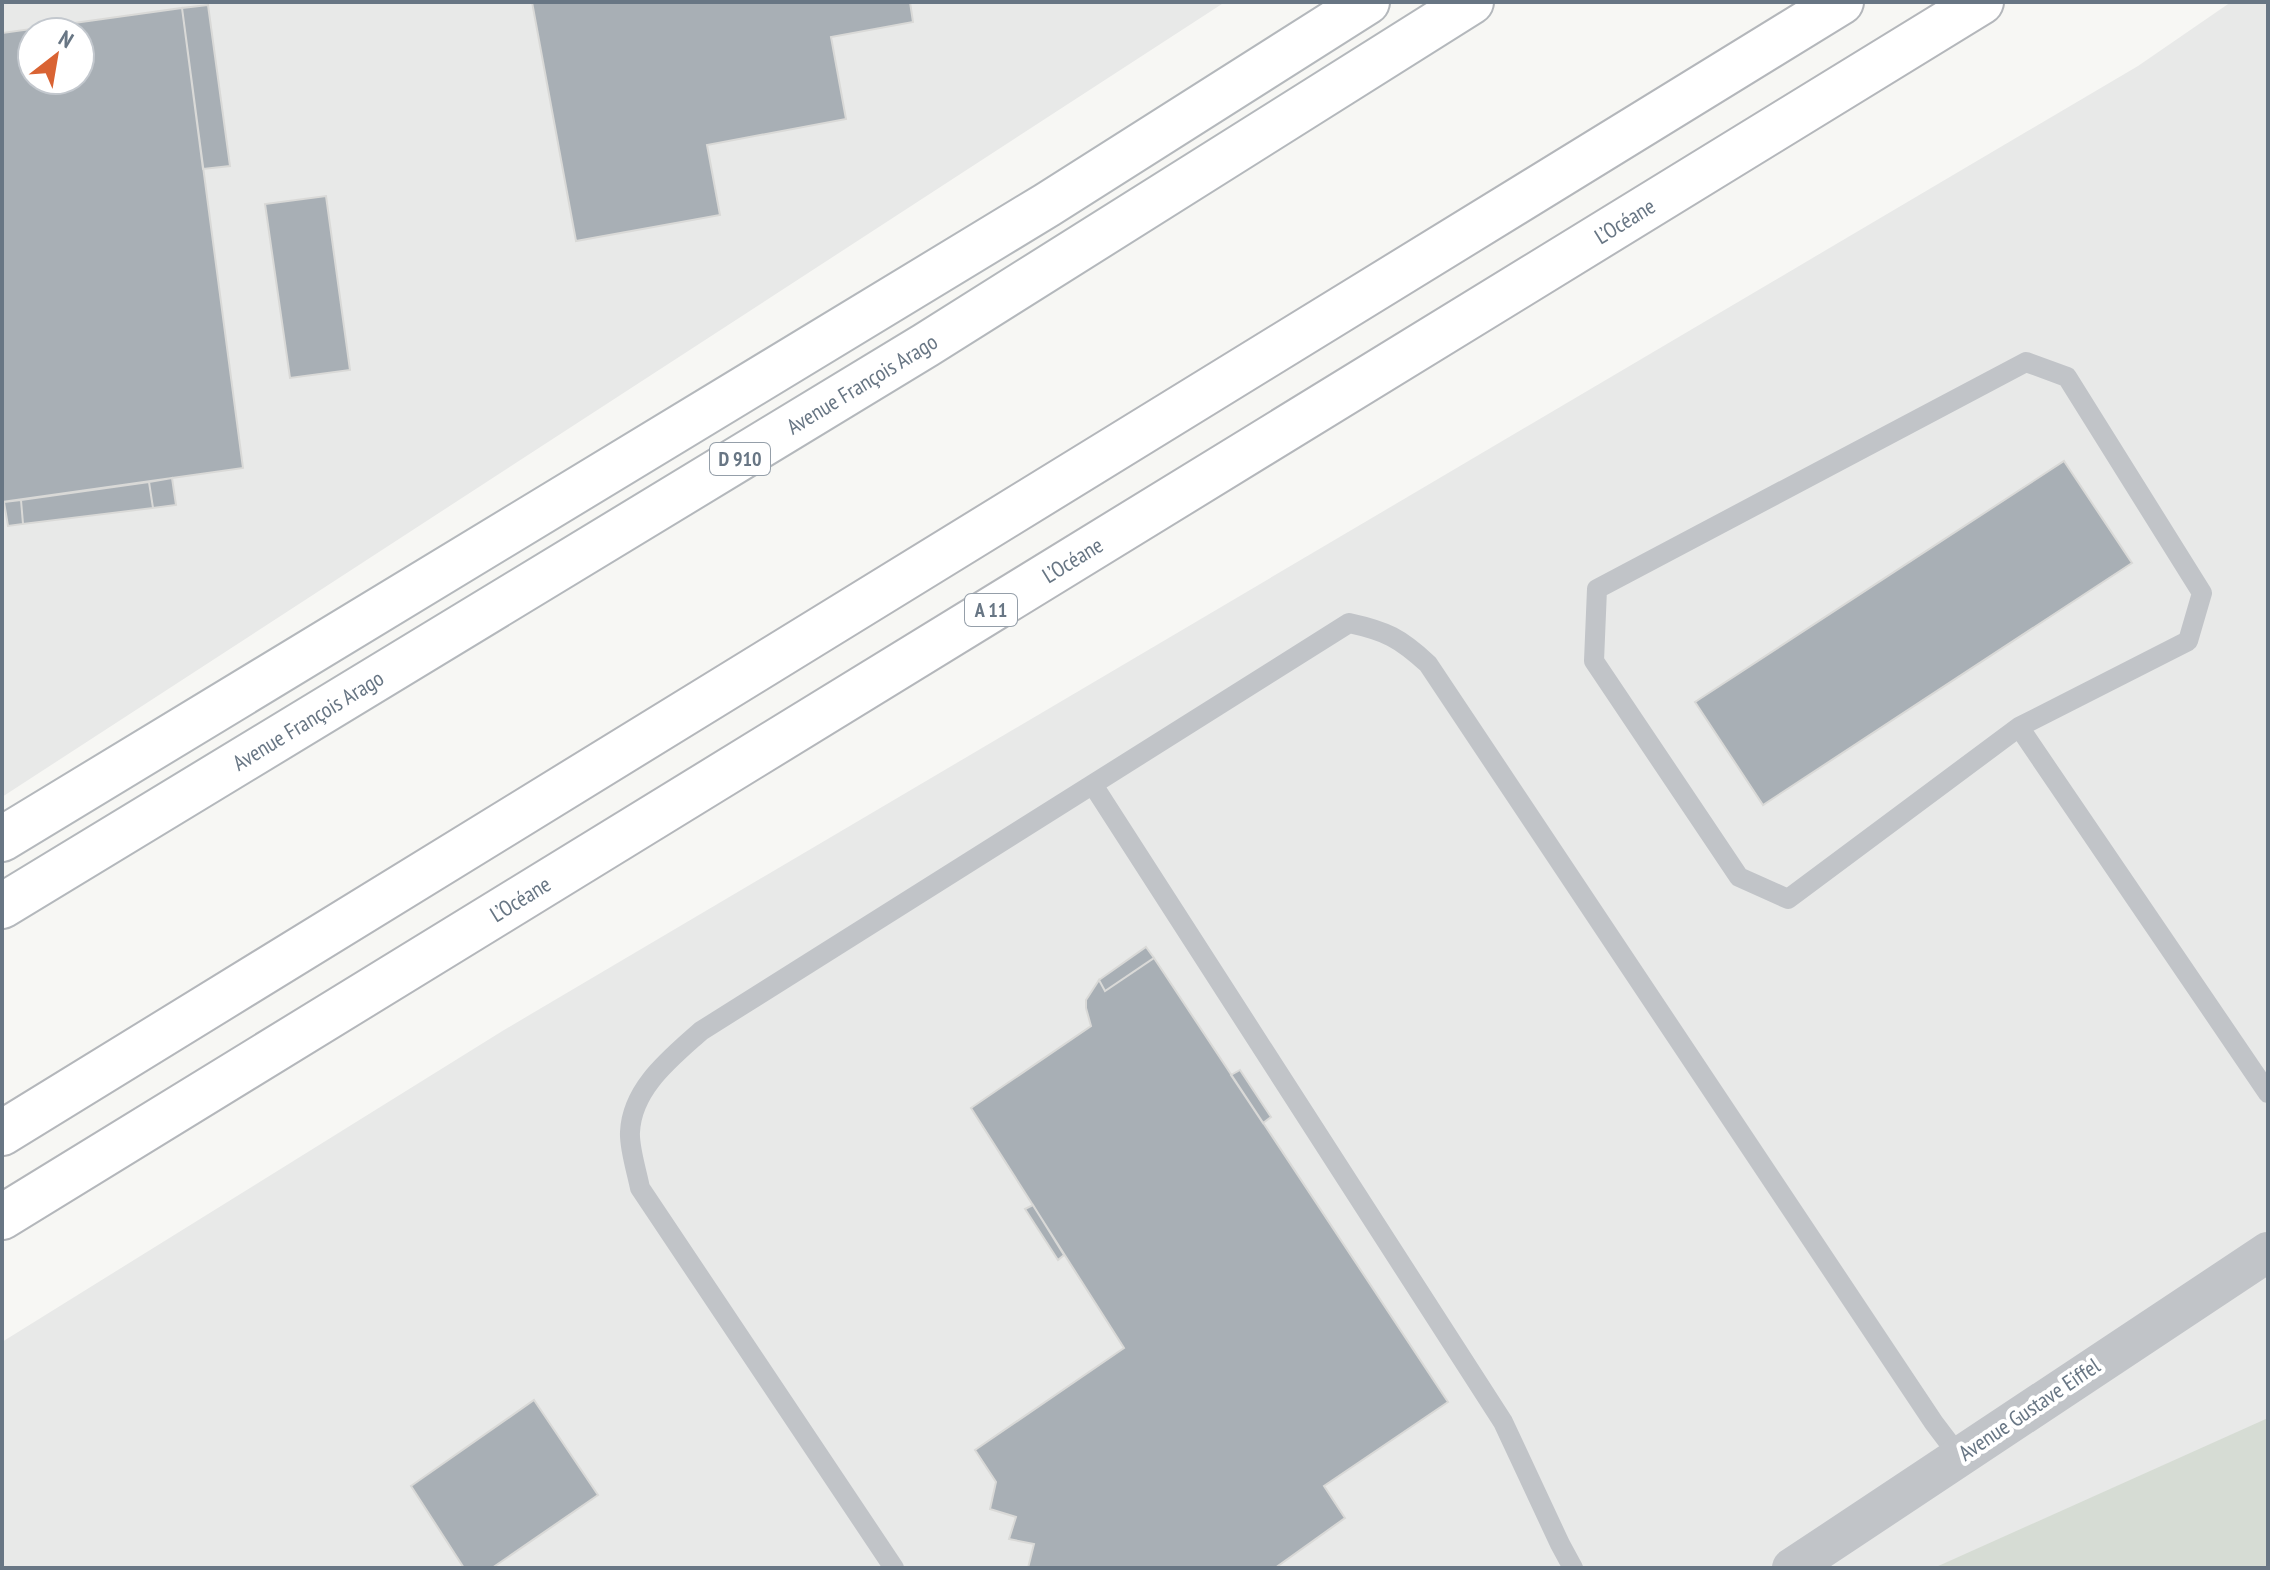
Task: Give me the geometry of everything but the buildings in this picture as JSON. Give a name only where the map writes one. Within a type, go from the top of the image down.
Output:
[{"type":"main road","name":"D 910","points":[[2,839],[1047,205],[1367,2]]},
{"type":"main road","name":"Avenue François Arago","points":[[2,906],[940,337],[1471,2]]},
{"type":"main road","points":[[2,1133],[1841,2]]},
{"type":"main road","name":"L’Océane","points":[[2,1217],[1981,2]]},
{"type":"street","name":"Avenue Gustave Eiffel","points":[[1792,1568],[2268,1252]]},
{"type":"lane","points":[[2026,362],[2067,377],[2202,593],[2188,641],[2019,727],[1788,899],[1739,877],[1594,661],[1597,589],[2026,362]]},
{"type":"lane","points":[[894,1568],[640,1188],[630,1132],[638,1100],[661,1067],[701,1031],[1349,623],[1380,630],[1406,644],[1428,664],[1925,1410],[1959,1456]]},
{"type":"lane","points":[[2019,727],[2268,1093]]},
{"type":"lane","points":[[1093,785],[1503,1422],[1573,1568]]},
{"type":"shaded area","points":[[2,2],[1225,2],[2,797]]},
{"type":"shaded area","points":[[2231,2],[2268,2],[2268,1568],[2,1568],[2,1342],[504,1030],[2138,66]]},
{"type":"shaded area","points":[[2268,1418],[2268,1568],[1935,1568],[1936,1567]]}]
